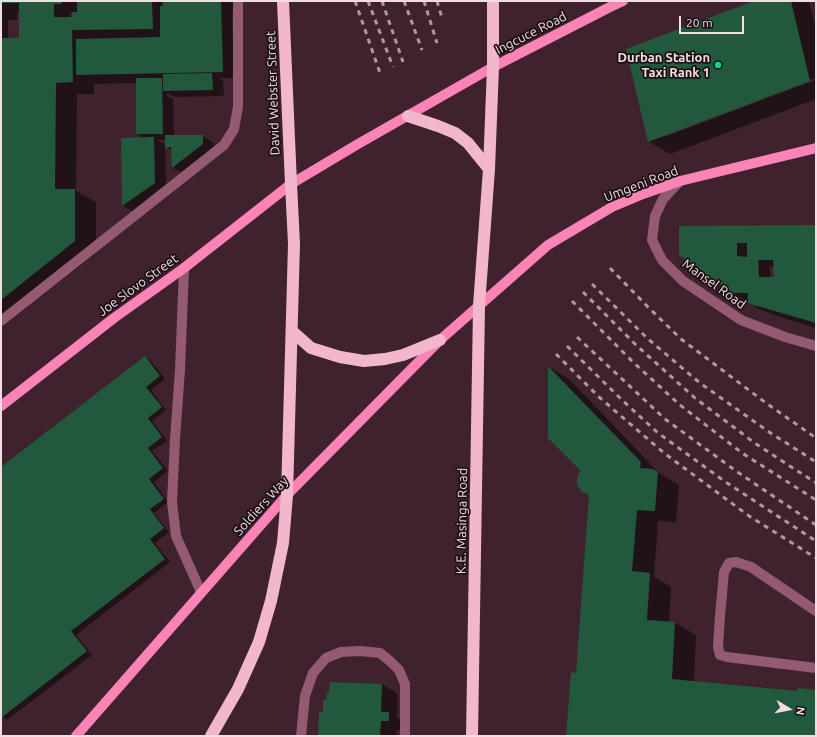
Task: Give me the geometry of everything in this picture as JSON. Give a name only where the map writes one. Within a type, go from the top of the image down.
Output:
[{"type":"highway","name":"David Webster Street","points":[[211,736],[238,689],[259,642],[271,601],[283,543],[287,495],[293,332],[294,244],[284,1]]},
{"type":"highway","name":"K.E. Masinga Road","points":[[472,736],[479,306],[489,169],[493,67],[493,1]]},
{"type":"highway","points":[[408,116],[455,133],[468,143],[489,169]]},
{"type":"highway","points":[[293,332],[311,348],[340,357],[364,361],[403,356],[440,340]]},
{"type":"main road","name":"Ingcuce Road","points":[[408,116],[493,67],[623,1]]},
{"type":"main road","name":"Joe Slovo Street","points":[[1,406],[114,318],[184,268],[291,184],[408,116]]},
{"type":"main road","name":"Umgeni Road","points":[[479,306],[548,245],[612,207],[680,181],[816,148]]},
{"type":"main road","name":"Soldiers Way","points":[[76,736],[287,495],[440,340],[479,306]]},
{"type":"street","points":[[1,321],[224,145],[234,129],[238,107],[238,1]]},
{"type":"street","name":"Mansel Road","points":[[680,181],[663,199],[655,216],[652,240],[662,260],[684,281],[741,320],[785,337],[816,346]]},
{"type":"street","points":[[184,268],[180,370],[172,502],[176,536],[201,592]]},
{"type":"street","points":[[816,611],[751,567],[736,562],[729,563],[724,572],[718,647],[720,655],[816,668]]},
{"type":"street","points":[[302,736],[305,696],[313,673],[326,658],[341,652],[360,651],[380,653],[399,670],[405,684],[405,736]]},
{"type":"building","points":[[1,1],[62,1],[62,4],[54,4],[54,17],[72,17],[72,12],[77,12],[77,1],[152,1],[153,29],[72,30],[73,82],[56,83],[55,189],[75,189],[75,241],[1,300],[1,38],[19,38],[19,3],[1,3]]},
{"type":"building","points":[[162,1],[221,1],[223,72],[76,75],[76,39],[160,37],[160,6],[163,6]]},
{"type":"building","name":"Durban Station Taxi Rank 1","points":[[754,1],[791,1],[810,81],[648,142],[626,49]]},
{"type":"building","points":[[212,73],[213,90],[163,91],[163,74]]},
{"type":"building","points":[[136,78],[162,78],[163,134],[136,134]]},
{"type":"building","points":[[165,135],[203,135],[203,144],[172,168],[171,147],[165,148]]},
{"type":"building","points":[[154,137],[155,183],[122,206],[121,138]]},
{"type":"building","points":[[816,225],[816,323],[747,303],[748,293],[732,293],[679,255],[679,226]],"holes":[[[737,243],[747,243],[747,257],[737,256]],[[758,260],[773,260],[774,277],[759,277]]]},
{"type":"building","points":[[145,356],[160,376],[146,387],[162,407],[148,418],[162,437],[148,448],[163,468],[149,479],[164,499],[150,509],[164,528],[150,539],[165,559],[71,631],[87,651],[1,718],[1,467]]},
{"type":"building","points":[[548,366],[641,462],[640,468],[653,469],[658,472],[655,511],[637,510],[632,571],[650,573],[647,620],[675,622],[672,679],[797,691],[798,688],[816,690],[816,736],[566,736],[571,672],[576,673],[589,495],[581,491],[577,484],[580,470],[548,438]]},
{"type":"building","points":[[330,682],[382,684],[381,712],[389,712],[389,721],[381,721],[380,736],[318,736],[319,712],[323,712],[323,700],[326,700],[327,693],[329,693]]},
{"type":"railway","points":[[355,1],[380,73]]},
{"type":"railway","points":[[368,1],[393,67]]},
{"type":"railway","points":[[382,1],[403,62]]},
{"type":"railway","points":[[404,1],[422,50]]},
{"type":"railway","points":[[424,1],[437,43]]},
{"type":"railway","points":[[437,1],[442,18]]},
{"type":"railway","points":[[610,268],[681,339],[766,403],[816,438]]},
{"type":"railway","points":[[592,284],[648,339],[700,383],[769,432],[816,462]]},
{"type":"railway","points":[[583,292],[636,345],[695,398],[756,444],[816,483]]},
{"type":"railway","points":[[572,301],[633,362],[680,405],[742,453],[816,500]]},
{"type":"railway","points":[[577,337],[665,419],[736,471],[816,525]]},
{"type":"railway","points":[[567,346],[658,433],[727,483],[816,541]]},
{"type":"railway","points":[[556,354],[599,397],[664,453],[749,516],[816,558]]},
{"type":"place","name":"Durban Station Taxi Rank 1","points":[[718,65]]}]
